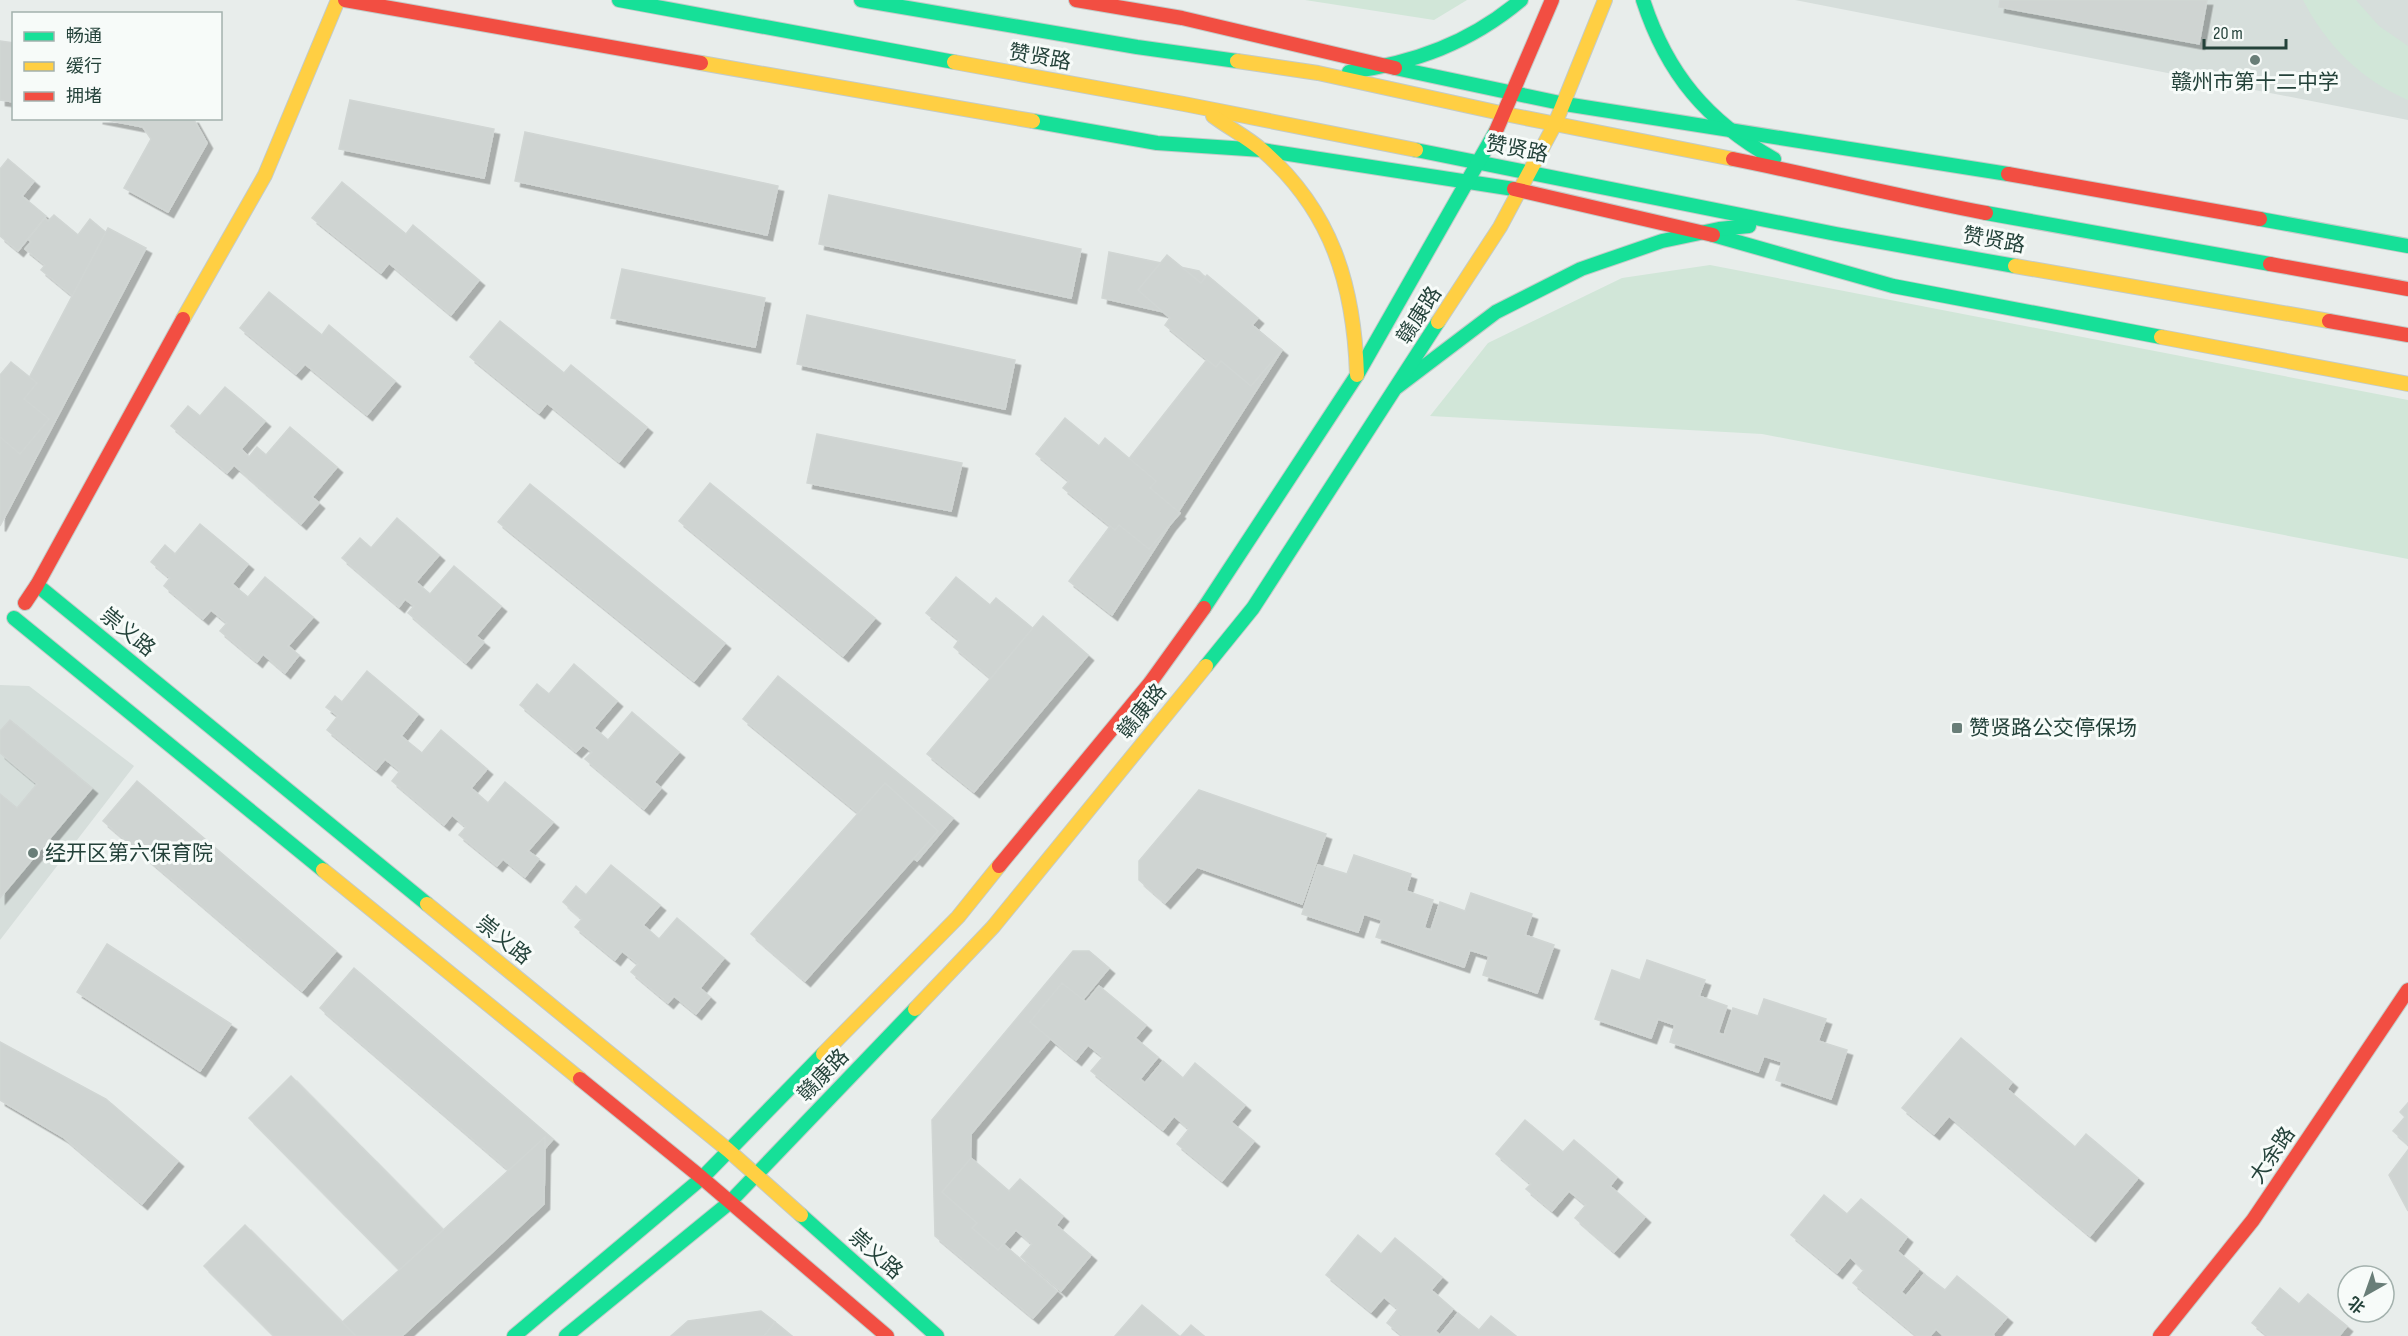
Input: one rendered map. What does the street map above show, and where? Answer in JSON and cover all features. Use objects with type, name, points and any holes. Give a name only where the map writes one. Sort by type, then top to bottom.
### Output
[{"type":"main road","points":[[338,0],[265,175],[37,585],[11,623],[702,1178],[887,1336]]},
{"type":"main road","points":[[345,0],[1157,143],[1262,150],[1469,180],[1701,232],[1893,286],[2408,384]]},
{"type":"main road","name":"赞贤路","points":[[619,0],[1184,104],[1836,234],[2408,335]]},
{"type":"main road","name":"赞贤路","points":[[861,0],[1137,47],[1318,73],[1505,114],[1815,175],[1926,201],[2408,289]]},
{"type":"main road","points":[[1076,0],[1182,18],[1388,67],[1564,104],[1937,161],[2408,246]]},
{"type":"main road","points":[[1318,73],[1388,67],[1440,51],[1494,21],[1521,0]]},
{"type":"main road","name":"赣康路","points":[[514,1336],[702,1178],[958,917],[1143,692],[1218,589],[1357,375],[1505,114],[1552,0]]},
{"type":"main road","name":"赣康路","points":[[566,1336],[729,1203],[993,927],[1253,608],[1500,227],[1555,124],[1605,0]]},
{"type":"main road","points":[[1643,0],[1659,42],[1673,69],[1691,93],[1727,129],[1760,152],[1815,175]]},
{"type":"main road","points":[[1184,104],[1212,114],[1262,150],[1284,170],[1321,220],[1347,279],[1358,343],[1357,375]]},
{"type":"main road","points":[[1397,387],[1494,314],[1561,278],[1600,260],[1640,246],[1701,232],[1768,225],[1836,234]]},
{"type":"main road","name":"崇义路","points":[[37,585],[728,1150],[937,1336]]},
{"type":"main road","name":"大余路","points":[[2160,1336],[2253,1221],[2408,990]]},
{"type":"shaded area","name":"赣州市第十二中学","points":[[1795,0],[2408,0],[2408,120]]},
{"type":"shaded area","name":"经开区第六保育院","points":[[0,685],[29,686],[134,766],[0,940]]},
{"type":"green space","points":[[1305,0],[1467,0],[1434,20]]},
{"type":"green space","points":[[2303,0],[2356,0],[2379,26],[2408,46],[2408,100],[2375,82],[2346,59],[2322,32]]},
{"type":"green space","points":[[1710,265],[2408,400],[2408,559],[1762,434],[1430,416],[1488,343],[1622,278]]},
{"type":"building","points":[[2000,0],[2207,0],[2199,44],[1999,7]]},
{"type":"building","points":[[0,41],[12,43],[12,102],[0,100]]},
{"type":"building","points":[[350,100],[494,129],[484,178],[339,149]]},
{"type":"building","points":[[107,120],[194,120],[207,143],[168,212],[124,188],[151,139],[143,127]]},
{"type":"building","points":[[525,132],[778,186],[767,235],[515,181]]},
{"type":"building","points":[[8,159],[34,181],[22,196],[46,216],[18,251],[0,236],[0,169]]},
{"type":"building","points":[[342,182],[406,234],[413,225],[479,280],[451,315],[389,263],[381,273],[312,218]]},
{"type":"building","points":[[829,195],[1081,249],[1071,298],[819,244]]},
{"type":"building","points":[[54,215],[78,235],[90,219],[116,241],[104,256],[129,276],[100,311],[78,294],[75,298],[41,270],[45,265],[25,249],[31,242],[28,239],[45,218],[48,221]]},
{"type":"building","points":[[108,228],[146,248],[0,526],[0,433]]},
{"type":"building","points":[[1109,252],[1199,271],[1252,325],[1282,350],[1112,615],[1069,581],[1126,505],[1106,488],[1213,352],[1186,317],[1102,298]]},
{"type":"building","points":[[1167,255],[1201,283],[1207,275],[1258,318],[1252,325],[1282,350],[1251,386],[1221,361],[1216,367],[1165,325],[1170,318],[1138,290]]},
{"type":"building","points":[[622,269],[765,298],[755,347],[611,318]]},
{"type":"building","points":[[269,292],[322,335],[329,325],[395,381],[367,415],[305,364],[296,374],[240,328]]},
{"type":"building","points":[[807,315],[1015,360],[1005,409],[797,364]]},
{"type":"building","points":[[500,321],[564,373],[571,365],[647,427],[619,462],[547,403],[539,413],[470,357]]},
{"type":"building","points":[[11,362],[37,383],[24,399],[49,419],[20,454],[0,437],[0,375]]},
{"type":"building","points":[[225,387],[265,421],[241,449],[249,457],[257,447],[266,455],[290,427],[337,467],[312,497],[319,503],[301,524],[234,465],[227,473],[171,426],[188,406],[200,416]]},
{"type":"building","points":[[1065,418],[1099,446],[1105,438],[1156,481],[1150,488],[1180,513],[1149,549],[1119,525],[1115,530],[1063,488],[1069,481],[1036,454]]},
{"type":"building","points":[[817,434],[962,463],[951,511],[807,483]]},
{"type":"building","points":[[710,483],[875,618],[843,656],[679,521]]},
{"type":"building","points":[[530,484],[725,643],[694,681],[498,522]]},
{"type":"building","points":[[397,518],[439,555],[416,582],[430,594],[454,566],[501,606],[476,636],[484,642],[466,663],[408,613],[414,606],[405,599],[399,607],[342,558],[360,538],[371,548]]},
{"type":"building","points":[[200,524],[248,564],[232,584],[248,597],[265,577],[313,617],[288,646],[299,655],[285,673],[263,654],[257,662],[220,631],[227,623],[211,610],[203,619],[164,586],[170,578],[151,562],[165,545],[175,554]]},
{"type":"building","points":[[956,577],[990,605],[996,598],[1047,640],[1041,647],[1071,672],[1040,709],[1010,684],[1005,690],[954,647],[959,640],[926,613]]},
{"type":"building","points":[[1043,616],[1088,655],[974,792],[927,754]]},
{"type":"building","points":[[574,664],[617,701],[594,728],[608,740],[632,712],[679,752],[654,782],[661,788],[644,809],[585,759],[592,752],[583,745],[576,752],[520,705],[537,684],[549,694]]},
{"type":"building","points":[[367,671],[418,714],[401,736],[422,753],[441,730],[487,769],[471,788],[488,803],[505,782],[553,822],[528,851],[539,859],[525,877],[503,859],[497,866],[459,835],[466,827],[452,815],[444,825],[392,781],[400,771],[385,759],[376,770],[327,730],[338,716],[326,707],[335,696],[342,702]]},
{"type":"building","points":[[778,676],[953,818],[917,861],[743,719]]},
{"type":"building","name":"经开区第六保育院","points":[[10,720],[92,788],[0,898],[0,794],[17,808],[37,784],[0,753],[0,731]]},
{"type":"building","points":[[137,781],[336,951],[302,991],[103,821]]},
{"type":"building","points":[[885,783],[938,831],[805,981],[751,934]]},
{"type":"building","points":[[1199,790],[1326,834],[1302,904],[1197,867],[1165,903],[1139,880],[1139,861]]},
{"type":"building","points":[[1354,855],[1411,874],[1406,891],[1433,900],[1424,928],[1431,930],[1440,902],[1465,911],[1471,893],[1532,914],[1525,935],[1554,945],[1537,993],[1483,975],[1489,956],[1470,950],[1464,967],[1376,937],[1382,920],[1364,914],[1358,932],[1302,914],[1318,865],[1347,874]]},
{"type":"building","points":[[611,865],[660,905],[643,925],[659,939],[677,918],[724,958],[700,988],[710,997],[696,1014],[674,996],[668,1003],[631,972],[638,964],[622,951],[615,960],[575,927],[582,919],[563,902],[576,886],[586,895]]},
{"type":"building","points":[[107,944],[231,1024],[200,1071],[77,992]]},
{"type":"building","points":[[1073,951],[1089,951],[1109,968],[971,1134],[969,1214],[1057,1291],[1033,1318],[935,1236],[932,1120]]},
{"type":"building","points":[[1647,960],[1705,980],[1699,996],[1727,1006],[1718,1033],[1724,1035],[1733,1008],[1758,1016],[1764,999],[1826,1019],[1818,1041],[1847,1050],[1831,1099],[1776,1080],[1782,1062],[1764,1056],[1758,1072],[1670,1042],[1675,1025],[1658,1019],[1651,1038],[1595,1019],[1612,970],[1640,980]]},
{"type":"building","points":[[354,968],[553,1139],[519,1179],[320,1008]]},
{"type":"building","points":[[1062,983],[1086,1002],[1099,986],[1146,1025],[1135,1038],[1158,1057],[1140,1079],[1145,1083],[1163,1061],[1183,1078],[1195,1063],[1245,1105],[1231,1122],[1254,1141],[1222,1181],[1177,1144],[1189,1129],[1174,1116],[1163,1130],[1091,1071],[1103,1057],[1088,1045],[1076,1060],[1030,1022]]},
{"type":"building","points":[[1961,1038],[2012,1082],[2007,1089],[2075,1147],[2086,1134],[2138,1178],[2090,1236],[1949,1116],[1934,1134],[1902,1108]]},
{"type":"building","points":[[0,1042],[106,1099],[178,1161],[142,1204],[63,1137],[0,1100]]},
{"type":"building","points":[[291,1076],[476,1263],[434,1305],[249,1118]]},
{"type":"building","points":[[2408,1103],[2408,1144],[2393,1131],[2405,1117],[2400,1112]]},
{"type":"building","points":[[1525,1120],[1563,1152],[1574,1140],[1617,1177],[1610,1186],[1645,1217],[1614,1252],[1575,1218],[1586,1205],[1569,1191],[1552,1211],[1526,1189],[1531,1184],[1496,1154]]},
{"type":"building","points":[[545,1137],[544,1204],[402,1336],[327,1336]]},
{"type":"building","points":[[2408,1150],[2408,1211],[2389,1175]]},
{"type":"building","points":[[971,1158],[1009,1191],[1020,1179],[1063,1216],[1056,1225],[1091,1255],[1061,1291],[1021,1257],[1032,1244],[1016,1230],[998,1250],[972,1228],[977,1223],[942,1192]]},
{"type":"building","points":[[1824,1195],[1847,1214],[1861,1199],[1907,1237],[1897,1251],[1919,1269],[1901,1292],[1906,1296],[1924,1274],[1945,1290],[1957,1276],[2007,1317],[1993,1334],[1994,1336],[1944,1336],[1936,1329],[1930,1336],[1917,1336],[1853,1283],[1864,1270],[1850,1257],[1837,1273],[1791,1235]]},
{"type":"building","points":[[245,1225],[356,1336],[274,1336],[204,1266]]},
{"type":"building","points":[[1358,1235],[1381,1254],[1395,1238],[1442,1277],[1431,1290],[1453,1309],[1435,1331],[1440,1335],[1458,1313],[1479,1330],[1491,1316],[1516,1336],[1403,1336],[1387,1323],[1398,1309],[1384,1297],[1371,1312],[1326,1275]]},
{"type":"building","points":[[2280,1288],[2299,1304],[2308,1294],[2336,1317],[2336,1324],[2347,1326],[2339,1336],[2268,1336],[2252,1323]]},
{"type":"building","points":[[1142,1305],[1179,1336],[1115,1336]]},
{"type":"building","points":[[761,1311],[775,1322],[764,1336],[671,1336],[688,1321]]},
{"type":"building","points":[[775,1322],[792,1336],[764,1336]]},
{"type":"building","points":[[1191,1325],[1204,1336],[1181,1336]]},
{"type":"traffic: fast","points":[[619,0],[954,62]]},
{"type":"traffic: fast","points":[[861,0],[1137,47],[1237,61]]},
{"type":"traffic: fast","points":[[1349,72],[1396,63],[1440,49],[1482,28],[1521,0]]},
{"type":"traffic: fast","points":[[1643,0],[1664,51],[1692,93],[1729,129],[1774,159]]},
{"type":"traffic: fast","points":[[1395,68],[1565,104],[2008,174]]},
{"type":"traffic: fast","points":[[1033,121],[1157,143],[1262,150],[1514,189]]},
{"type":"traffic: fast","points":[[1204,608],[1357,375],[1496,131]]},
{"type":"traffic: fast","points":[[1416,150],[1836,234],[2015,266]]},
{"type":"traffic: fast","points":[[1986,213],[2270,264]]},
{"type":"traffic: fast","points":[[2260,219],[2408,246]]},
{"type":"traffic: fast","points":[[1397,387],[1496,312],[1581,269],[1662,241],[1719,229],[1749,226]]},
{"type":"traffic: fast","points":[[1713,235],[1893,286],[2161,337]]},
{"type":"traffic: fast","points":[[1206,666],[1253,608],[1438,322]]},
{"type":"traffic: fast","points":[[37,585],[427,904]]},
{"type":"traffic: fast","points":[[14,618],[323,870]]},
{"type":"traffic: fast","points":[[566,1336],[729,1203],[915,1009]]},
{"type":"traffic: fast","points":[[514,1336],[702,1178],[823,1054]]},
{"type":"traffic: fast","points":[[801,1215],[937,1336]]},
{"type":"traffic: slow","points":[[183,319],[265,175],[338,0]]},
{"type":"traffic: slow","points":[[1438,322],[1500,227],[1555,124],[1605,0]]},
{"type":"traffic: slow","points":[[1237,61],[1318,73],[1505,114],[1733,159]]},
{"type":"traffic: slow","points":[[954,62],[1416,150]]},
{"type":"traffic: slow","points":[[701,63],[1033,121]]},
{"type":"traffic: slow","points":[[1213,116],[1256,145],[1286,173],[1306,198],[1322,224],[1335,252],[1351,310],[1357,375]]},
{"type":"traffic: slow","points":[[2015,266],[2329,321]]},
{"type":"traffic: slow","points":[[2161,337],[2408,384]]},
{"type":"traffic: slow","points":[[915,1009],[993,927],[1206,666]]},
{"type":"traffic: slow","points":[[823,1054],[958,917],[999,866]]},
{"type":"traffic: slow","points":[[323,870],[580,1079]]},
{"type":"traffic: slow","points":[[427,904],[728,1150],[801,1215]]},
{"type":"traffic: jam","points":[[345,0],[701,63]]},
{"type":"traffic: jam","points":[[1076,0],[1182,18],[1395,68]]},
{"type":"traffic: jam","points":[[1496,131],[1552,0]]},
{"type":"traffic: jam","points":[[1733,159],[1986,213]]},
{"type":"traffic: jam","points":[[2008,174],[2260,219]]},
{"type":"traffic: jam","points":[[1514,189],[1713,235]]},
{"type":"traffic: jam","points":[[2270,264],[2408,289]]},
{"type":"traffic: jam","points":[[25,603],[183,319]]},
{"type":"traffic: jam","points":[[2329,321],[2408,335]]},
{"type":"traffic: jam","points":[[999,866],[1150,683],[1204,608]]},
{"type":"traffic: jam","points":[[2160,1336],[2253,1220],[2408,990]]},
{"type":"traffic: jam","points":[[580,1079],[702,1178],[887,1336]]},
{"type":"place","name":"赣州市第十二中学","points":[[2255,60]]},
{"type":"place","name":"赞贤路公交停保场","points":[[1957,728]]},
{"type":"place","name":"经开区第六保育院","points":[[33,853]]}]
